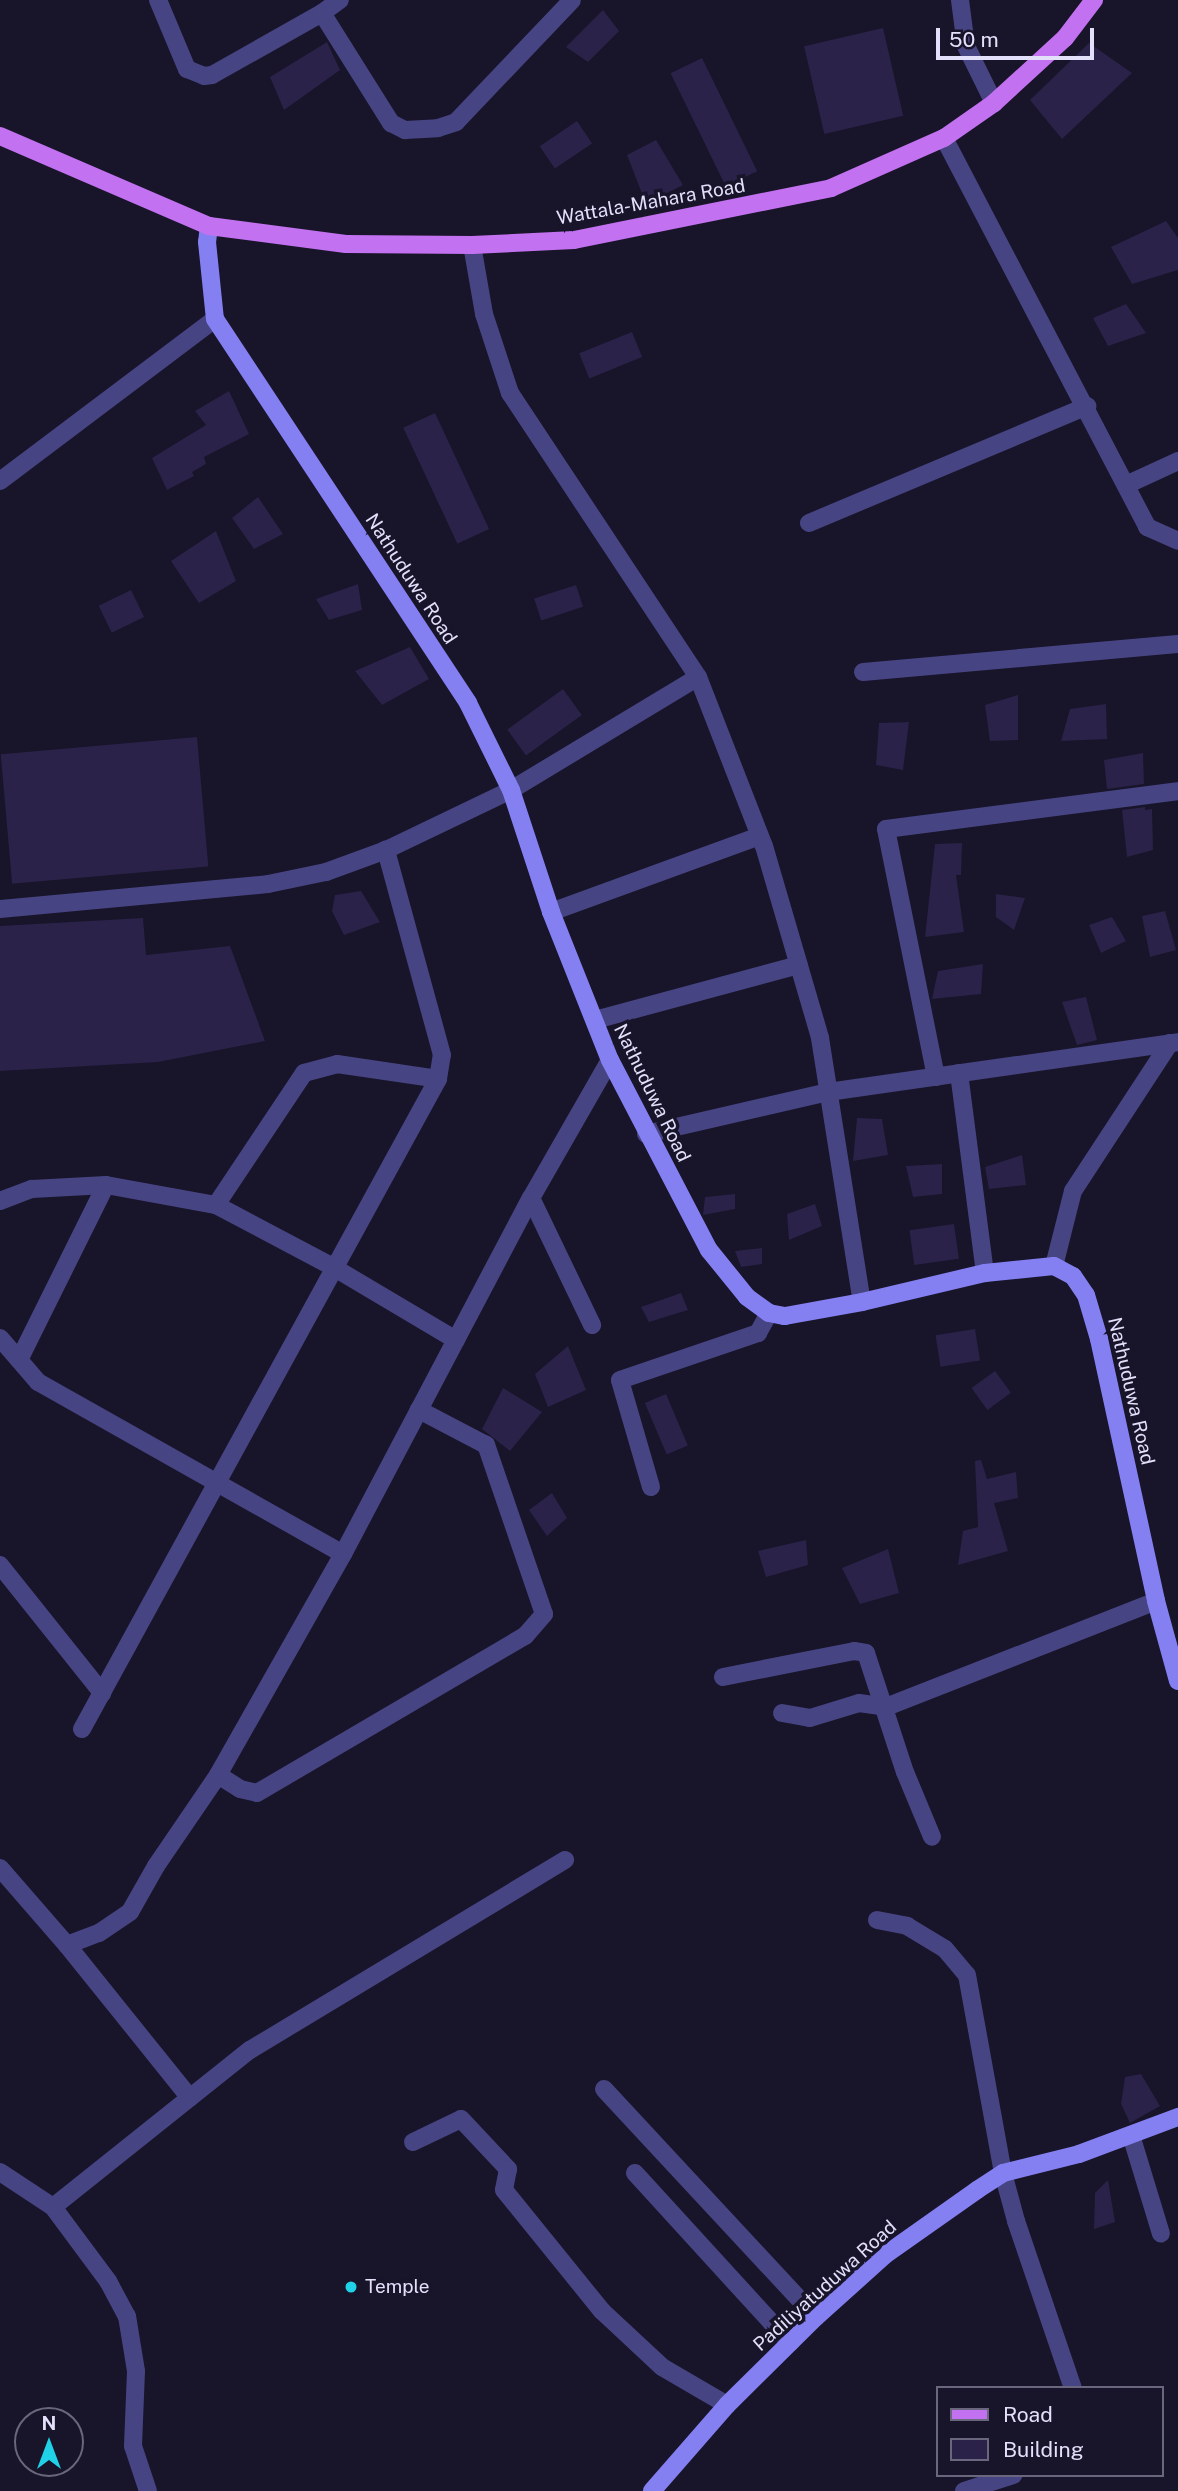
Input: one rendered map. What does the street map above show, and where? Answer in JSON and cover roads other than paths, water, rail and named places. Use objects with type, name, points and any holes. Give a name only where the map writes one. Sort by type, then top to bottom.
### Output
[{"type":"main road","name":"Wattala-Mahara Road","points":[[2,140],[209,226],[346,244],[472,245],[574,240],[831,188],[944,138],[994,103],[1065,38],[1094,0]]},
{"type":"street","points":[[158,0],[187,69],[204,76],[212,75],[322,13],[340,0]]},
{"type":"street","points":[[322,13],[391,122],[405,130],[438,128],[456,122],[572,0]]},
{"type":"street","points":[[960,0],[966,46],[994,103]]},
{"type":"street","points":[[944,138],[1087,407],[1147,527],[1178,541]]},
{"type":"street","name":"Nathuduwa Road","points":[[209,226],[207,242],[215,320],[468,703],[511,790],[551,912],[610,1060],[646,1134],[709,1250],[747,1297],[769,1313]]},
{"type":"street","points":[[472,245],[484,314],[510,393],[698,677],[760,836],[820,1038],[863,1302]]},
{"type":"street","points":[[0,481],[215,320]]},
{"type":"street","points":[[809,523],[1087,407]]},
{"type":"street","points":[[1126,485],[1178,461]]},
{"type":"street","points":[[863,672],[1178,644]]},
{"type":"street","points":[[0,909],[268,884],[326,872],[386,850],[511,790],[698,677]]},
{"type":"street","points":[[936,1077],[886,829],[1178,791]]},
{"type":"street","points":[[551,912],[760,836]]},
{"type":"street","points":[[82,1729],[438,1079],[442,1055],[386,850]]},
{"type":"street","points":[[595,1020],[799,965]]},
{"type":"street","points":[[646,1134],[828,1092],[1174,1043]]},
{"type":"street","points":[[651,1487],[620,1380],[758,1333],[769,1313],[785,1316],[863,1302],[985,1273],[1054,1266],[1073,1191],[1174,1043]]},
{"type":"street","points":[[67,1945],[99,1933],[130,1912],[156,1866],[218,1775],[343,1555],[531,1198],[610,1060]]},
{"type":"street","points":[[216,1205],[304,1073],[337,1063],[438,1079]]},
{"type":"street","points":[[960,1073],[985,1273]]},
{"type":"street","points":[[0,1201],[32,1189],[106,1185],[216,1205],[333,1267],[456,1339]]},
{"type":"street","points":[[19,1360],[106,1185]]},
{"type":"street","points":[[531,1198],[592,1325]]},
{"type":"street","name":"Nathuduwa Road","points":[[1054,1266],[1073,1276],[1086,1295],[1100,1339],[1156,1601],[1178,1681]]},
{"type":"street","points":[[0,1338],[38,1382],[215,1485],[343,1555]]},
{"type":"street","points":[[218,1775],[240,1789],[257,1793],[525,1636],[544,1614],[486,1445],[419,1410]]},
{"type":"street","points":[[0,1565],[102,1693]]},
{"type":"street","points":[[782,1713],[810,1718],[859,1703],[886,1707],[1156,1601]]},
{"type":"street","points":[[723,1677],[854,1651],[866,1653],[886,1707],[905,1772],[932,1837]]},
{"type":"street","points":[[52,2207],[250,2050],[565,1860]]},
{"type":"street","points":[[0,1868],[67,1945],[190,2098]]},
{"type":"street","points":[[877,1920],[907,1926],[945,1949],[967,1975],[1003,2173],[1016,2221],[1072,2386]]},
{"type":"street","points":[[604,2089],[816,2317]]},
{"type":"street","name":"Padiliyatuduwa Road","points":[[652,2491],[727,2405],[816,2317],[885,2255],[1003,2173],[1079,2154],[1178,2117]]},
{"type":"street","points":[[413,2142],[461,2119],[508,2169],[504,2190],[602,2311],[662,2367],[727,2405]]},
{"type":"street","points":[[1131,2134],[1161,2234]]},
{"type":"street","points":[[0,2172],[52,2207],[108,2281],[127,2316],[136,2371],[133,2446],[148,2491]]},
{"type":"street","points":[[635,2173],[790,2343]]},
{"type":"street","points":[[964,2491],[1007,2477]]},
{"type":"place","name":"Temple","points":[[351,2287]]}]
